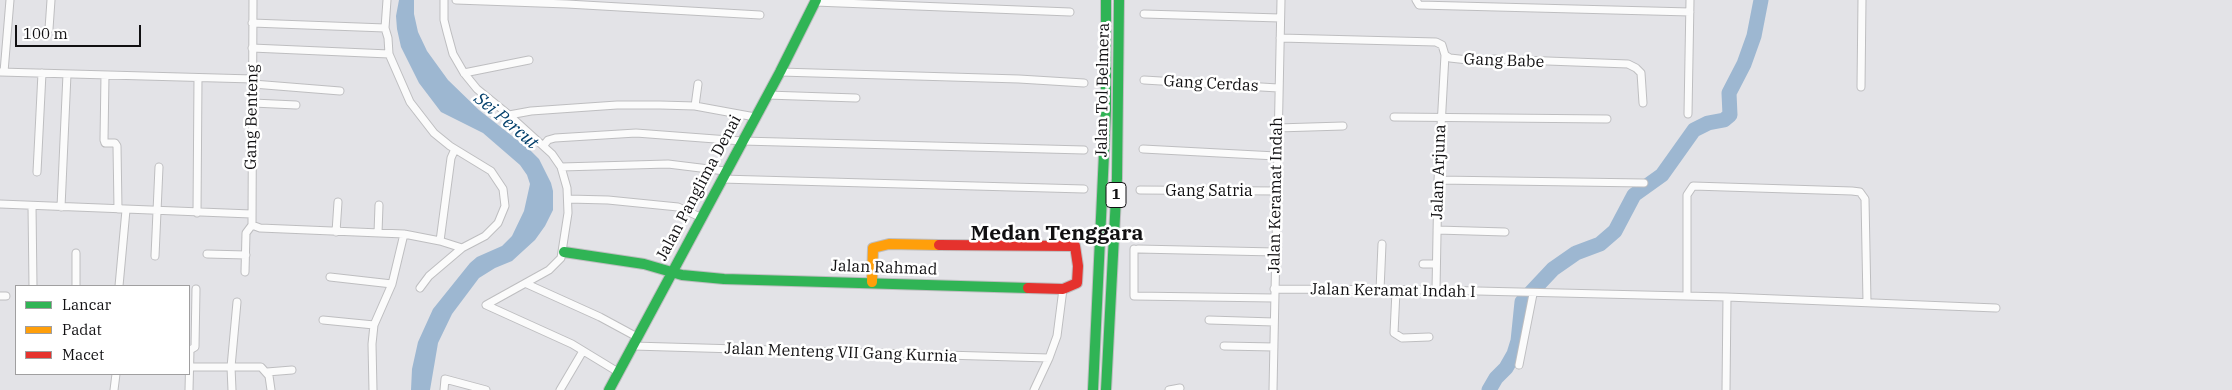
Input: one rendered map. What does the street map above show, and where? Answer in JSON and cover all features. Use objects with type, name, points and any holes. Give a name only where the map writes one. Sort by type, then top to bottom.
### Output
[{"type":"main road","name":"Jalan Tol Belmera","points":[[1093,390],[1105,129],[1106,0]]},
{"type":"main road","name":"Jalan Tol Belmera","points":[[1106,390],[1117,178],[1119,0]]},
{"type":"main road","name":"Jalan Panglima Denai","points":[[608,390],[780,72],[816,1]]},
{"type":"main road","points":[[872,282],[874,248],[884,244],[1075,246],[1078,266],[1077,283],[1063,289]]},
{"type":"main road","name":"Jalan Rahmad","points":[[564,252],[644,264],[671,272],[724,279],[1063,289]]},
{"type":"street","points":[[10,0],[2,72],[198,78],[340,91]]},
{"type":"street","points":[[49,29],[51,0]]},
{"type":"street","name":"Gang Benteng","points":[[245,272],[247,232],[252,225],[253,0]]},
{"type":"street","points":[[387,0],[385,28],[388,38],[388,54],[410,102],[434,133],[455,149],[491,171],[500,183],[505,198],[503,212],[494,227],[485,236],[462,248],[429,276],[420,288]]},
{"type":"street","points":[[444,0],[446,32],[453,54],[464,73],[477,89],[544,145],[561,167],[568,199],[564,252],[554,266],[527,284],[486,304],[583,351],[618,372]]},
{"type":"street","points":[[456,0],[760,15]]},
{"type":"street","name":"Jalan Keramat Indah","points":[[1273,390],[1276,156],[1281,0]]},
{"type":"street","points":[[1416,0],[1419,5],[1690,12]]},
{"type":"street","points":[[1688,114],[1690,0]]},
{"type":"street","points":[[1860,87],[1862,0]]},
{"type":"street","points":[[816,1],[1070,12]]},
{"type":"street","points":[[1144,14],[1280,18]]},
{"type":"street","points":[[252,23],[385,28]]},
{"type":"street","name":"Gang Babe","points":[[1280,38],[1436,42],[1442,45],[1445,55],[1450,58],[1632,66],[1641,73],[1643,103]]},
{"type":"street","points":[[252,48],[388,54]]},
{"type":"street","name":"Jalan Arjuna","points":[[1436,290],[1438,180],[1445,55]]},
{"type":"street","points":[[464,73],[529,60]]},
{"type":"street","points":[[780,72],[1019,79],[1084,83]]},
{"type":"street","points":[[37,172],[42,73]]},
{"type":"street","points":[[61,207],[67,74]]},
{"type":"street","points":[[104,75],[104,140],[106,143],[115,143],[117,146],[122,209],[119,285]]},
{"type":"street","points":[[197,213],[198,78]]},
{"type":"street","name":"Gang Cerdas","points":[[1144,80],[1278,88]]},
{"type":"street","points":[[695,106],[698,84]]},
{"type":"street","points":[[767,95],[856,98]]},
{"type":"street","points":[[253,103],[296,105]]},
{"type":"street","points":[[509,115],[531,111],[617,105],[695,106],[755,117]]},
{"type":"street","points":[[1394,118],[1442,116],[1607,119]]},
{"type":"street","points":[[1277,128],[1343,126]]},
{"type":"street","points":[[544,145],[548,140],[555,138],[611,133],[636,133],[742,141],[1084,150]]},
{"type":"street","points":[[440,241],[452,158],[455,149]]},
{"type":"street","points":[[1143,149],[1276,156]]},
{"type":"street","points":[[561,167],[668,164],[723,175],[1084,189]]},
{"type":"street","points":[[155,256],[159,167]]},
{"type":"street","points":[[1438,180],[1644,183]]},
{"type":"street","points":[[1686,296],[1687,195],[1693,186],[1852,191],[1860,192],[1866,200],[1867,302]]},
{"type":"street","name":"Gang Satria","points":[[1140,190],[1277,191]]},
{"type":"street","points":[[568,199],[608,200],[678,207],[700,217]]},
{"type":"street","points":[[336,232],[338,202]]},
{"type":"street","points":[[0,204],[251,214]]},
{"type":"street","points":[[378,233],[379,205]]},
{"type":"street","points":[[32,206],[33,285]]},
{"type":"street","points":[[252,225],[260,228],[404,234],[440,241],[462,248]]},
{"type":"street","points":[[1437,230],[1505,232]]},
{"type":"street","points":[[373,390],[372,344],[374,325],[392,284],[404,234]]},
{"type":"street","points":[[1380,290],[1382,244]]},
{"type":"street","points":[[1274,298],[1134,296],[1136,249],[1276,252]]},
{"type":"street","points":[[76,253],[76,285]]},
{"type":"street","points":[[207,254],[246,255]]},
{"type":"street","points":[[1423,264],[1436,264]]},
{"type":"street","points":[[330,277],[392,284]]},
{"type":"street","points":[[527,284],[600,317],[635,342]]},
{"type":"street","points":[[190,350],[195,347],[196,289]]},
{"type":"street","points":[[1034,390],[1050,358],[1059,328],[1063,289]]},
{"type":"street","name":"Jalan Keramat Indah I","points":[[1274,289],[1436,290],[1532,294],[1728,297],[1996,308]]},
{"type":"street","points":[[1396,290],[1394,333],[1402,338],[1429,337]]},
{"type":"street","points":[[1519,365],[1532,294]]},
{"type":"street","points":[[1726,390],[1728,297]]},
{"type":"street","points":[[232,390],[231,367],[237,302]]},
{"type":"street","points":[[323,320],[374,325]]},
{"type":"street","points":[[1209,320],[1274,322]]},
{"type":"street","name":"Jalan Menteng VII Gang Kurnia","points":[[635,342],[1050,358]]},
{"type":"street","points":[[1224,346],[1274,347]]},
{"type":"street","points":[[560,390],[583,351]]},
{"type":"street","points":[[190,367],[258,367],[267,372],[292,370]]},
{"type":"street","points":[[267,372],[272,390]]},
{"type":"street","points":[[114,390],[116,375]]},
{"type":"street","points":[[189,375],[189,390]]},
{"type":"street","points":[[444,390],[445,379],[486,390]]},
{"type":"street","points":[[1169,390],[1180,388]]},
{"type":"water","name":"Sei Percut","points":[[399,0],[414,0],[414,14],[418,32],[427,51],[448,80],[479,110],[539,159],[553,191],[553,210],[535,240],[512,261],[495,268],[479,278],[452,314],[438,343],[430,390],[411,390],[412,369],[418,342],[433,309],[470,263],[477,257],[502,246],[512,236],[524,211],[530,184],[527,175],[520,165],[483,133],[441,112],[419,83],[401,47],[396,16]]},
{"type":"waterway","points":[[1489,390],[1514,354],[1518,341],[1522,302],[1553,269],[1576,253],[1600,244],[1615,231],[1634,195],[1662,175],[1694,130],[1708,123],[1724,120],[1730,115],[1729,93],[1744,64],[1754,36],[1761,0]]},
{"type":"traffic: fast","points":[[609,390],[780,72],[816,0]]},
{"type":"traffic: fast","points":[[1093,390],[1106,110],[1106,0]]},
{"type":"traffic: fast","points":[[1106,390],[1117,178],[1119,0]]},
{"type":"traffic: fast","points":[[564,252],[644,264],[682,275],[724,279],[1028,288]]},
{"type":"traffic: slow","points":[[872,282],[873,248],[889,244],[939,245]]},
{"type":"traffic: jam","points":[[939,245],[1075,246],[1078,266],[1077,283],[1063,289],[1028,288]]},
{"type":"district","name":"Medan Tenggara","points":[[1057,234]]}]
